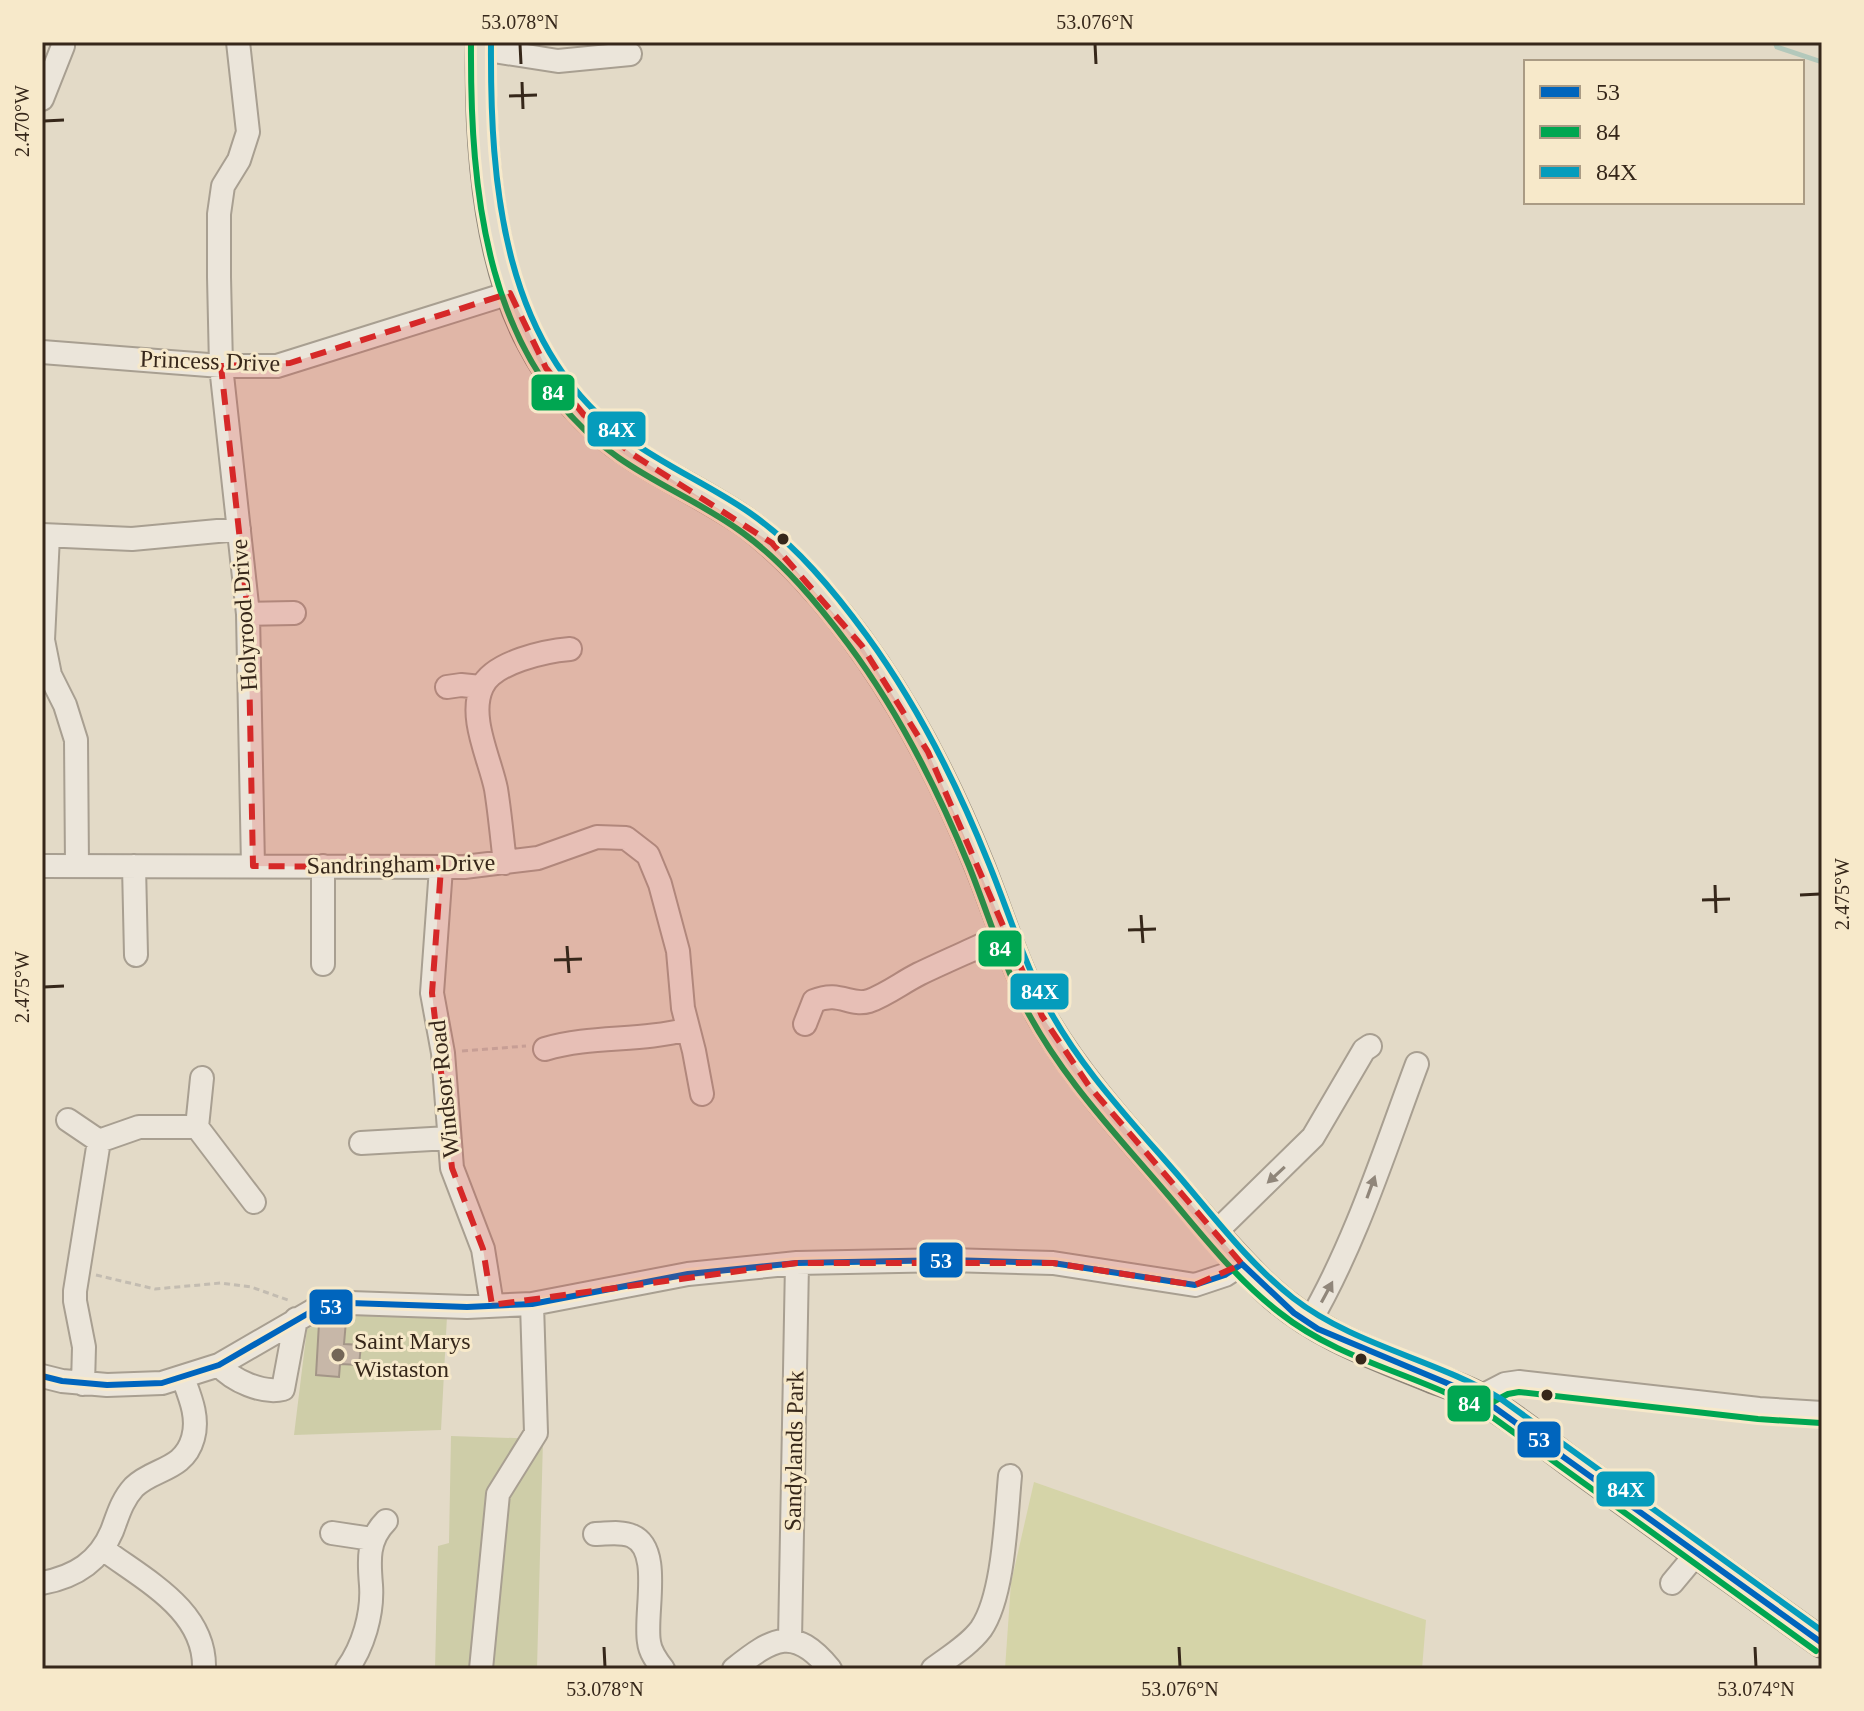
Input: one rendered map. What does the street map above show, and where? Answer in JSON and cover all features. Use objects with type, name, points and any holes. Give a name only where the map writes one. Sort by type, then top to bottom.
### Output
[{"type":"main road","points":[[481,45],[488,186],[501,263],[529,339],[546,368],[584,415],[607,436],[745,522],[772,543],[804,575],[862,646],[928,752],[1042,1016],[1062,1049],[1124,1128],[1242,1264],[1269,1291],[1309,1323],[1354,1346],[1480,1397],[1822,1643]]},
{"type":"street","name":"Holyrood Drive","points":[[238,42],[248,132],[239,160],[220,198],[221,366],[248,614],[253,866]]},
{"type":"street","points":[[481,45],[558,61],[630,54]]},
{"type":"street","points":[[42,99],[67,47]]},
{"type":"street","name":"Princess Drive","points":[[42,352],[262,367],[290,363],[510,293]]},
{"type":"street","points":[[77,866],[76,740],[65,705],[50,675],[43,640],[45,535],[132,539],[180,537],[239,529]]},
{"type":"street","points":[[248,614],[294,613]]},
{"type":"street","points":[[505,863],[495,786],[479,719],[481,687],[488,677],[502,668],[527,658],[570,649]]},
{"type":"street","points":[[447,687],[481,687]]},
{"type":"street","name":"Sandringham Drive","points":[[42,866],[441,868],[538,858],[597,837],[626,838],[648,855],[660,884],[678,951],[683,1008],[702,1094]]},
{"type":"street","points":[[134,866],[135,958]]},
{"type":"street","points":[[323,866],[323,966]]},
{"type":"street","name":"Windsor Road","points":[[441,868],[432,993],[443,1053],[449,1138],[457,1185],[483,1249],[492,1305]]},
{"type":"street","points":[[805,1024],[814,1001],[838,996],[856,1002],[868,1001],[1006,934]]},
{"type":"street","points":[[545,1049],[587,1039],[634,1039],[688,1029]]},
{"type":"street","points":[[1215,1233],[1313,1137],[1364,1050],[1370,1046]]},
{"type":"street","points":[[1309,1323],[1330,1288],[1357,1227],[1417,1064]]},
{"type":"street","points":[[202,1078],[197,1127],[254,1202]]},
{"type":"street","points":[[68,1120],[99,1141]]},
{"type":"street","points":[[99,1141],[139,1127],[197,1127]]},
{"type":"street","points":[[361,1143],[449,1138]]},
{"type":"street","points":[[83,1384],[84,1347],[75,1301],[99,1141]]},
{"type":"street","points":[[42,1376],[83,1384],[138,1386],[183,1378],[219,1365],[305,1314],[350,1303],[532,1304],[688,1274],[797,1263],[934,1260],[1053,1263],[1195,1285],[1217,1278],[1242,1264]]},
{"type":"street","name":"Sandylands Park","points":[[790,1640],[797,1263]]},
{"type":"street","points":[[481,1669],[498,1494],[536,1433],[532,1304]]},
{"type":"street","points":[[219,1365],[228,1376],[238,1381],[275,1391],[283,1389],[305,1314]]},
{"type":"street","points":[[42,1583],[80,1571],[103,1549],[126,1497],[137,1484],[173,1465],[188,1449],[193,1438],[195,1416],[183,1378]]},
{"type":"street","points":[[1480,1397],[1505,1384],[1519,1382],[1759,1409],[1822,1413]]},
{"type":"street","points":[[933,1669],[974,1636],[987,1618],[999,1573],[1010,1476]]},
{"type":"street","points":[[332,1533],[379,1530],[368,1572],[370,1600],[363,1640],[347,1669]]},
{"type":"street","points":[[595,1534],[628,1535],[645,1547],[649,1564],[649,1643],[653,1656],[663,1669]]},
{"type":"street","points":[[103,1549],[186,1614],[201,1646],[204,1669]]},
{"type":"street","points":[[1672,1583],[1697,1553]]},
{"type":"street","points":[[734,1669],[769,1643],[790,1640],[812,1649],[830,1669]]},
{"type":"path","points":[[443,1053],[536,1045],[545,1049]]},
{"type":"path","points":[[79,1271],[155,1289],[221,1283],[251,1287],[305,1314]]},
{"type":"highlighted area","points":[[510,293],[546,368],[584,415],[632,454],[772,543],[862,646],[928,752],[1042,1016],[1089,1086],[1242,1264],[1195,1285],[1053,1263],[797,1263],[492,1305],[483,1249],[452,1168],[432,993],[441,868],[253,866],[248,614],[221,366],[290,363]]},
{"type":"green space","points":[[352,1309],[447,1316],[441,1430],[294,1435],[307,1329]]},
{"type":"green space","points":[[451,1436],[543,1439],[537,1669],[435,1669],[438,1546],[449,1543]]},
{"type":"green space","points":[[1034,1482],[1426,1620],[1422,1669],[1005,1669],[1011,1583]]},
{"type":"building","name":"Saint Marys Wistaston","points":[[346,1321],[344,1344],[361,1345],[359,1365],[340,1364],[339,1377],[316,1375],[319,1323]]},
{"type":"waterway","points":[[1775,42],[1777,47],[1822,62]]},
{"type":"transit line","name":"84","points":[[471,42],[475,157],[482,215],[494,271],[513,325],[539,374],[574,419],[619,458],[713,513],[772,557],[800,585],[848,644],[884,696],[930,779],[1036,1028],[1108,1126],[1221,1257],[1280,1313],[1330,1344],[1439,1390],[1491,1416],[1816,1651]]},
{"type":"transit line","name":"84X","points":[[491,42],[494,151],[501,206],[512,260],[529,311],[553,359],[586,402],[628,439],[735,503],[783,539],[828,586],[854,619],[903,690],[950,775],[977,834],[1027,964],[1056,1022],[1089,1070],[1126,1115],[1235,1242],[1293,1298],[1342,1328],[1476,1385],[1501,1399],[1822,1631]]},
{"type":"transit line","name":"53","points":[[42,1376],[107,1385],[162,1383],[219,1365],[314,1310],[350,1303],[467,1307],[532,1304],[688,1274],[797,1263],[949,1260],[1053,1263],[1195,1285],[1225,1275],[1242,1264]]},
{"type":"transit line","name":"53","points":[[1242,1264],[1294,1313],[1318,1329],[1480,1397],[1822,1643]]},
{"type":"transit line","name":"84","points":[[1485,1406],[1519,1392],[1758,1419],[1821,1423]]},
{"type":"place","name":"Saint Marys Wistaston","points":[[338,1355]]}]
